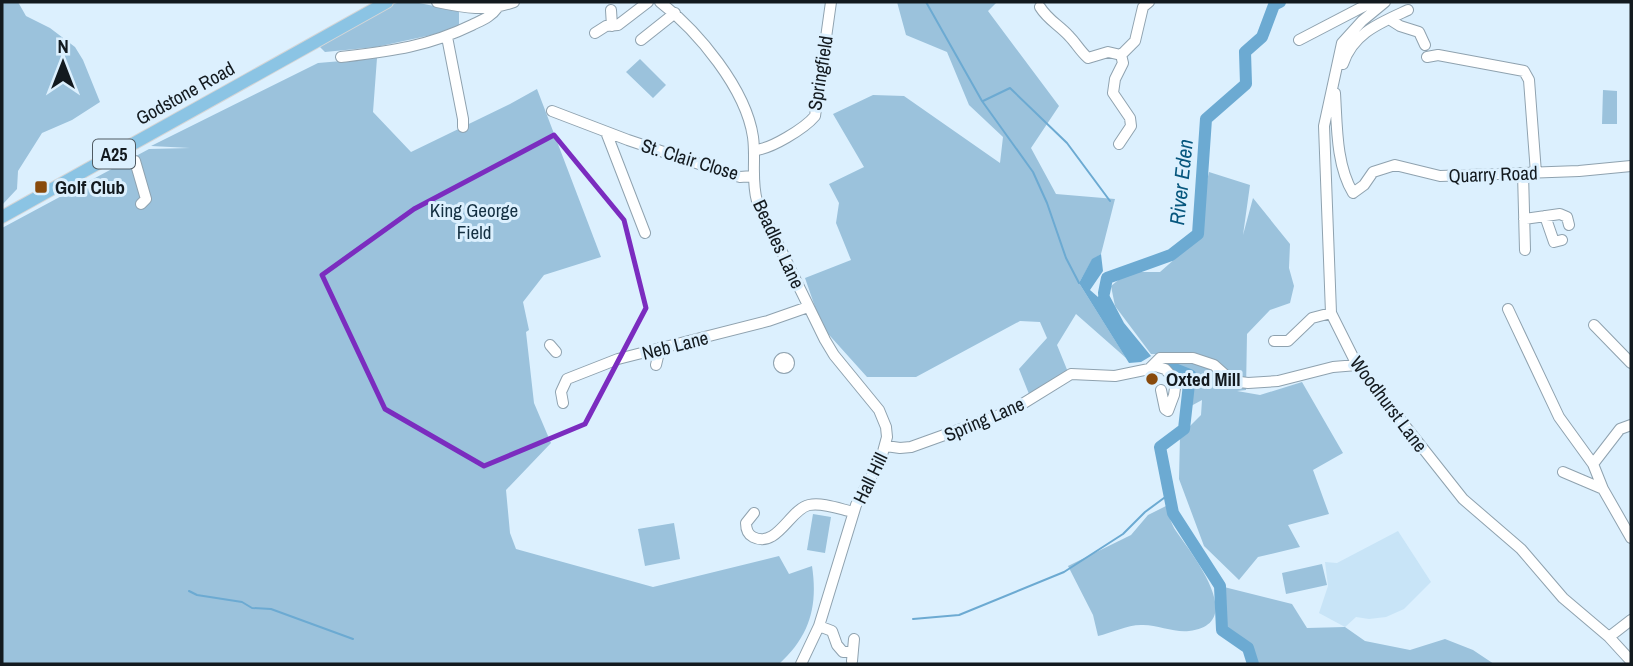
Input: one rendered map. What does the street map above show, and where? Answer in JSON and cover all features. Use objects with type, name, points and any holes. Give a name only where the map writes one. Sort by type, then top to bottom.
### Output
[{"type":"main road","name":"Godstone Road","points":[[2,217],[387,2]]},
{"type":"street","points":[[437,2],[469,9],[498,7],[514,2]]},
{"type":"street","points":[[595,33],[606,26],[618,25],[648,2]]},
{"type":"street","name":"Beadles Lane","points":[[660,2],[676,13],[698,37],[742,100],[749,118],[754,150],[753,176],[757,201],[808,307]]},
{"type":"street","name":"Springfield","points":[[754,150],[770,147],[815,116],[831,2]]},
{"type":"street","points":[[1121,55],[1135,41],[1143,7],[1149,2]]},
{"type":"street","points":[[1299,40],[1372,2]]},
{"type":"street","name":"Woodhurst Lane","points":[[1385,2],[1362,21],[1342,43],[1324,127],[1331,313],[1357,365],[1463,499],[1521,550],[1563,598],[1609,637],[1631,661]]},
{"type":"street","points":[[341,57],[398,51],[447,37],[492,15],[498,7]]},
{"type":"street","points":[[1040,7],[1046,18],[1071,37],[1078,49],[1088,58],[1108,52],[1121,55]]},
{"type":"street","points":[[466,28],[469,9]]},
{"type":"street","points":[[611,10],[612,26]]},
{"type":"street","points":[[1334,86],[1347,52],[1364,32],[1408,10]]},
{"type":"street","points":[[641,40],[676,13]]},
{"type":"street","points":[[1389,19],[1419,32],[1426,51],[1438,55],[1485,57],[1528,75],[1536,173]]},
{"type":"street","points":[[447,37],[463,127]]},
{"type":"street","points":[[1119,144],[1131,126],[1130,118],[1113,93],[1115,79],[1123,63],[1121,55]]},
{"type":"street","name":"Quarry Road","points":[[1334,86],[1339,146],[1348,185],[1353,193],[1364,185],[1373,172],[1395,165],[1440,176],[1631,166]]},
{"type":"street","name":"St. Clair Close","points":[[552,111],[729,174],[753,176]]},
{"type":"street","name":"St. Clair Close","points":[[606,132],[645,233]]},
{"type":"street","name":"St. Clair Close","points":[[615,154],[628,140]]},
{"type":"street","points":[[135,161],[145,191],[146,199],[141,204]]},
{"type":"street","points":[[1523,173],[1525,250]]},
{"type":"street","points":[[1524,219],[1560,214],[1567,217],[1569,225]]},
{"type":"street","points":[[1545,216],[1554,242],[1562,240]]},
{"type":"street","name":"Neb Lane","points":[[563,403],[561,393],[567,379],[618,359],[768,321],[808,307]]},
{"type":"street","name":"Hall Hill","points":[[801,664],[819,626],[853,512],[886,446],[887,437],[883,417],[834,355],[808,307]]},
{"type":"street","points":[[1508,309],[1559,417],[1593,464],[1603,489],[1631,538]]},
{"type":"street","points":[[1274,341],[1289,341],[1312,318],[1331,313]]},
{"type":"street","points":[[1594,325],[1616,350],[1628,351],[1631,363]]},
{"type":"street","points":[[656,365],[660,348]]},
{"type":"street","name":"Spring Lane","points":[[886,446],[911,447],[1012,411],[1071,374],[1115,376],[1154,366],[1160,358],[1193,358],[1214,365],[1232,381],[1248,383],[1357,365]]},
{"type":"street","points":[[1154,366],[1165,369],[1176,381],[1168,411],[1165,410],[1161,390]]},
{"type":"street","points":[[1593,464],[1620,429],[1631,425]]},
{"type":"street","points":[[1563,472],[1603,489]]},
{"type":"street","points":[[754,513],[746,523],[746,530],[751,536],[758,538],[776,533],[802,508],[810,505],[853,512]]},
{"type":"street","points":[[1609,637],[1631,620]]},
{"type":"street","points":[[819,626],[832,631],[837,645],[852,657],[855,639]]},
{"type":"highlighted area","points":[[554,135],[624,220],[646,308],[585,424],[484,466],[385,409],[322,275],[414,209]]},
{"type":"shaded area","points":[[1101,254],[1103,271],[1090,290],[1098,297],[1101,283],[1107,278],[1106,289],[1124,323],[1151,356],[1141,362],[1129,363],[1079,283],[1092,259]]},
{"type":"shaded area","points":[[1398,531],[1431,582],[1404,609],[1386,617],[1356,617],[1345,627],[1319,613],[1328,586],[1325,562],[1337,563]]},
{"type":"green space","points":[[2,2],[18,2],[26,16],[50,28],[75,47],[100,102],[72,120],[42,133],[18,171],[17,189],[2,205]]},
{"type":"green space","points":[[401,2],[459,11],[459,29],[376,47],[325,52],[320,47],[393,4]]},
{"type":"green space","points":[[897,2],[997,2],[988,11],[1059,106],[1031,148],[1056,194],[1115,199],[1101,254],[1092,260],[1079,283],[1126,358],[1076,314],[1057,345],[1068,372],[1029,394],[1019,369],[1047,338],[1040,322],[1020,321],[916,377],[867,377],[822,327],[805,278],[851,260],[836,223],[839,203],[829,184],[864,167],[833,114],[873,95],[904,96],[1000,163],[1003,137],[969,105],[947,52],[906,35]]},
{"type":"green space","name":"King George Field","points":[[377,58],[373,112],[411,152],[537,89],[601,257],[544,275],[523,302],[529,330],[526,332],[534,403],[551,443],[506,490],[510,533],[516,549],[653,587],[779,556],[789,574],[812,566],[814,594],[809,620],[798,642],[779,664],[2,664],[2,228],[149,149],[190,148],[151,146],[318,63]]},
{"type":"green space","points":[[640,59],[666,85],[653,98],[626,72]]},
{"type":"green space","points":[[1603,90],[1617,91],[1617,124],[1602,124]]},
{"type":"green space","points":[[1209,172],[1250,185],[1243,235],[1253,198],[1290,244],[1289,268],[1294,286],[1290,303],[1270,310],[1247,334],[1246,390],[1237,391],[1260,395],[1302,382],[1343,453],[1313,470],[1329,514],[1288,525],[1300,547],[1258,557],[1239,580],[1204,546],[1179,479],[1180,436],[1201,415],[1202,400],[1191,406],[1193,380],[1165,365],[1168,354],[1151,354],[1115,306],[1111,286],[1128,272],[1160,272],[1193,243]]},
{"type":"green space","points":[[1166,506],[1174,528],[1203,570],[1211,587],[1215,602],[1214,616],[1206,626],[1189,631],[1141,625],[1098,636],[1093,615],[1068,566],[1131,535],[1148,515]]},
{"type":"green space","points":[[813,514],[831,517],[825,553],[807,550]]},
{"type":"green space","points":[[674,523],[680,559],[645,566],[638,529]]},
{"type":"green space","points":[[1322,564],[1327,585],[1286,594],[1282,573]]},
{"type":"green space","points":[[1220,586],[1292,604],[1307,628],[1345,627],[1365,641],[1410,650],[1445,639],[1473,650],[1494,664],[1253,664],[1248,648],[1222,630]]},
{"type":"waterway","points":[[926,2],[982,101],[1033,172],[1066,258],[1079,283]]},
{"type":"waterway","name":"River Eden","points":[[1104,293],[1107,278],[1171,255],[1198,234],[1206,119],[1246,84],[1245,52],[1262,37],[1274,5],[1280,2]]},
{"type":"waterway","points":[[983,101],[1010,88],[1067,143],[1110,201]]},
{"type":"waterway","name":"River Eden","points":[[1162,364],[1190,375],[1184,429],[1160,447],[1173,513],[1220,586],[1222,630],[1248,648],[1253,664]]},
{"type":"waterway","points":[[913,619],[959,615],[1064,572],[1123,534],[1145,512],[1168,495]]},
{"type":"waterway","points":[[189,591],[197,595],[242,602],[252,608],[271,609],[353,639]]},
{"type":"place","name":"Golf Club","points":[[41,187]]},
{"type":"place","name":"Oxted Mill","points":[[1152,379]]}]
